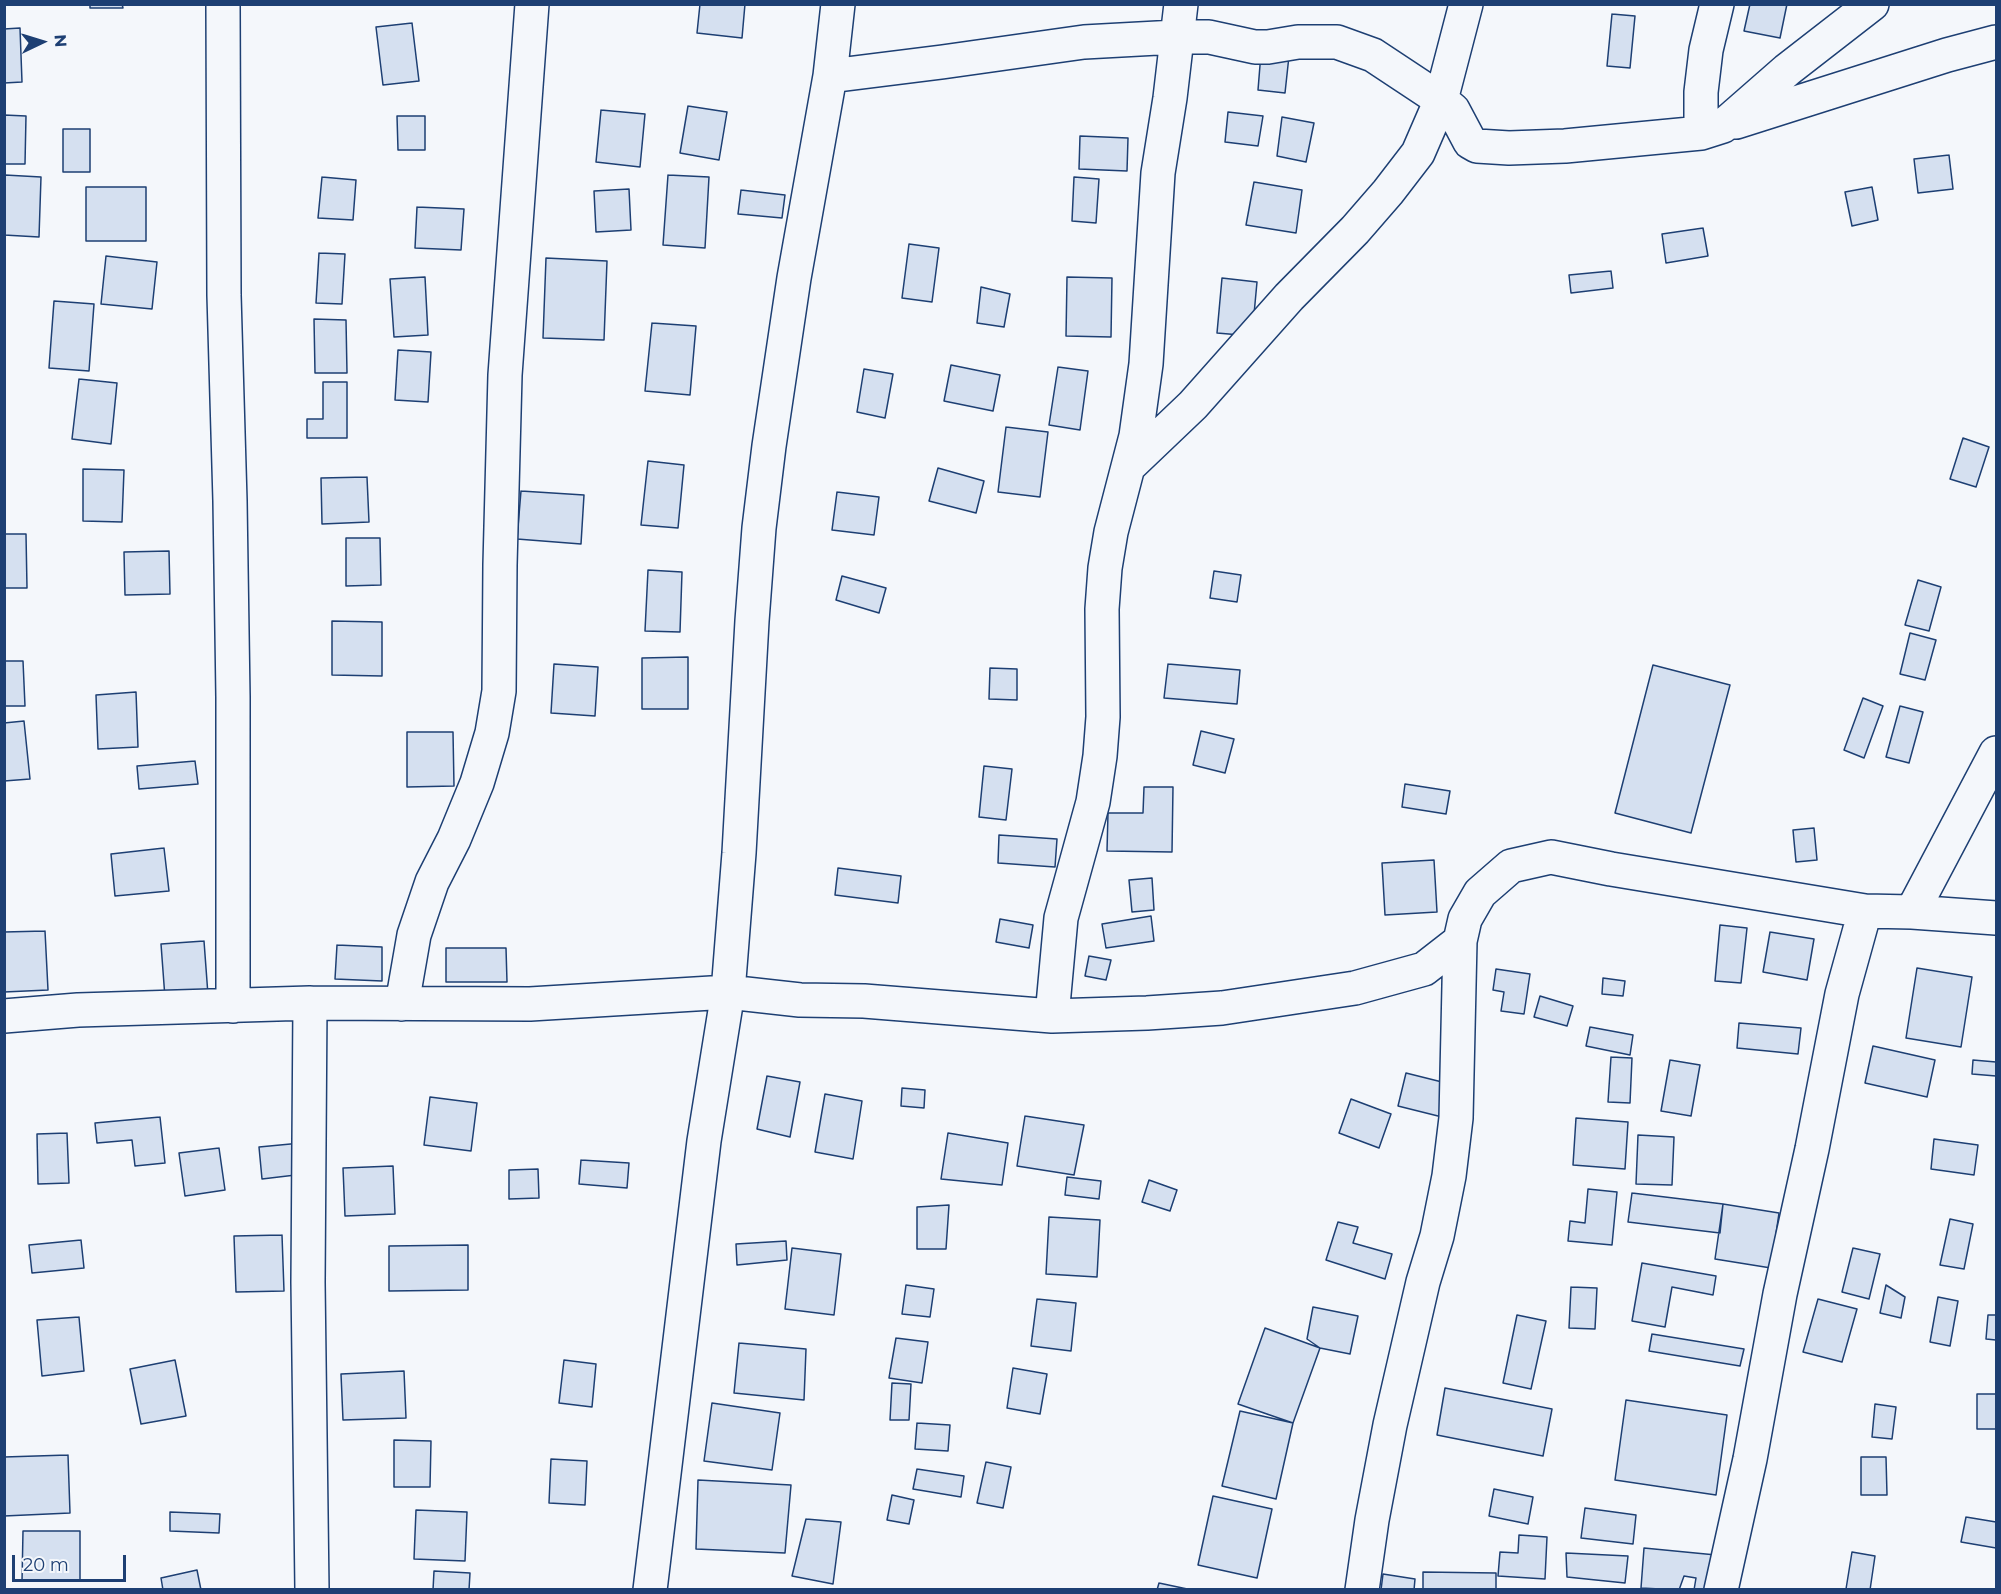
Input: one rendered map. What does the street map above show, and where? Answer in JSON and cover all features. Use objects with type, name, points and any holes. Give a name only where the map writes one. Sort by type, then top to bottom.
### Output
[{"type":"street","points":[[223,4],[224,295],[233,698],[233,1006]]},
{"type":"street","points":[[402,1004],[414,935],[432,882],[454,839],[477,783],[492,733],[499,691],[505,375],[532,4]]},
{"type":"street","points":[[650,1590],[704,1141],[728,992],[759,528],[792,289],[830,76],[838,4]]},
{"type":"street","points":[[1053,1016],[1061,918],[1093,802],[1100,756],[1103,717],[1102,609],[1105,568],[1111,532],[1137,436],[1146,364],[1158,174],[1181,4]]},
{"type":"street","points":[[1129,466],[1192,405],[1289,297],[1355,230],[1418,153],[1441,100],[1466,4]]},
{"type":"street","points":[[1712,129],[1701,92],[1706,50],[1717,4]]},
{"type":"street","points":[[1712,129],[1872,4]]},
{"type":"street","points":[[830,76],[1074,43],[1176,37],[1209,37],[1255,47],[1298,42],[1337,42],[1373,55],[1441,100],[1453,110],[1470,142],[1484,148],[1565,146],[1712,129],[1947,55],[1996,42]]},
{"type":"street","points":[[1912,912],[1996,753]]},
{"type":"street","points":[[1362,1590],[1372,1520],[1393,1414],[1423,1282],[1437,1236],[1449,1176],[1456,1118],[1460,941],[1465,919],[1480,893],[1511,866],[1551,857],[1865,911],[1996,918]]},
{"type":"street","points":[[1721,1590],[1750,1459],[1780,1294],[1812,1149],[1842,994],[1865,911]]},
{"type":"street","points":[[4,1016],[78,1010],[310,1003],[530,1004],[728,992],[800,1000],[864,1001],[1053,1016],[1147,1013],[1222,1008],[1355,988],[1424,969],[1460,941]]},
{"type":"street","points":[[310,1003],[308,1293],[312,1590]]},
{"type":"building","points":[[90,4],[122,4],[123,8],[90,8]]},
{"type":"building","points":[[700,4],[745,4],[742,38],[697,33]]},
{"type":"building","points":[[1750,4],[1787,4],[1780,38],[1744,31]]},
{"type":"building","points":[[1612,14],[1635,16],[1630,68],[1607,66]]},
{"type":"building","points":[[412,23],[419,81],[383,85],[376,27]]},
{"type":"building","points":[[20,28],[22,82],[4,83],[4,29]]},
{"type":"building","points":[[1261,53],[1289,56],[1285,93],[1258,90]]},
{"type":"building","points":[[688,106],[727,112],[719,160],[680,153]]},
{"type":"building","points":[[601,110],[645,114],[640,167],[596,162]]},
{"type":"building","points":[[1228,112],[1263,116],[1258,146],[1225,142]]},
{"type":"building","points":[[4,115],[26,116],[25,164],[4,164]]},
{"type":"building","points":[[397,116],[425,116],[425,150],[398,150]]},
{"type":"building","points":[[1282,117],[1314,123],[1306,162],[1277,156]]},
{"type":"building","points":[[63,129],[90,129],[90,172],[63,172]]},
{"type":"building","points":[[1080,136],[1128,138],[1127,171],[1079,169]]},
{"type":"building","points":[[1949,155],[1953,189],[1918,193],[1914,159]]},
{"type":"building","points":[[5,175],[41,177],[39,237],[4,235]]},
{"type":"building","points":[[668,175],[709,177],[705,248],[663,245]]},
{"type":"building","points":[[322,177],[356,180],[353,220],[318,218]]},
{"type":"building","points":[[1074,177],[1099,179],[1096,223],[1072,221]]},
{"type":"building","points":[[1254,182],[1302,190],[1296,233],[1246,225]]},
{"type":"building","points":[[86,187],[146,187],[146,241],[86,241]]},
{"type":"building","points":[[1872,187],[1878,220],[1852,226],[1845,192]]},
{"type":"building","points":[[629,189],[631,230],[596,232],[594,191]]},
{"type":"building","points":[[741,190],[785,195],[782,218],[738,214]]},
{"type":"building","points":[[417,207],[464,209],[461,250],[415,248]]},
{"type":"building","points":[[1703,228],[1708,256],[1666,263],[1662,234]]},
{"type":"building","points":[[909,244],[939,248],[932,302],[902,298]]},
{"type":"building","points":[[319,253],[345,254],[342,304],[316,303]]},
{"type":"building","points":[[106,256],[157,262],[152,309],[101,304]]},
{"type":"building","points":[[546,258],[607,261],[604,340],[543,338]]},
{"type":"building","points":[[1611,271],[1613,288],[1571,293],[1569,275]]},
{"type":"building","points":[[425,277],[428,335],[394,337],[390,279]]},
{"type":"building","points":[[1067,277],[1112,278],[1111,337],[1066,336]]},
{"type":"building","points":[[1222,278],[1257,282],[1252,336],[1217,333]]},
{"type":"building","points":[[981,287],[1010,294],[1004,327],[977,323]]},
{"type":"building","points":[[54,301],[94,304],[89,371],[49,368]]},
{"type":"building","points":[[314,319],[346,320],[347,373],[315,373]]},
{"type":"building","points":[[652,323],[696,326],[690,395],[645,391]]},
{"type":"building","points":[[398,350],[431,352],[428,402],[395,400]]},
{"type":"building","points":[[951,365],[1000,375],[993,411],[944,401]]},
{"type":"building","points":[[1058,367],[1088,371],[1080,430],[1049,425]]},
{"type":"building","points":[[864,369],[893,374],[885,418],[857,412]]},
{"type":"building","points":[[79,379],[117,383],[111,444],[72,439]]},
{"type":"building","points":[[323,382],[347,382],[347,438],[307,438],[307,419],[323,419]]},
{"type":"building","points":[[1006,427],[1048,432],[1040,497],[998,492]]},
{"type":"building","points":[[1963,438],[1989,447],[1976,487],[1950,479]]},
{"type":"building","points":[[648,461],[684,465],[678,528],[641,525]]},
{"type":"building","points":[[938,468],[984,481],[976,513],[929,501]]},
{"type":"building","points":[[83,469],[124,470],[122,522],[83,521]]},
{"type":"building","points":[[367,477],[369,522],[322,524],[321,478]]},
{"type":"building","points":[[521,491],[584,495],[581,544],[517,539]]},
{"type":"building","points":[[837,492],[879,497],[874,535],[832,530]]},
{"type":"building","points":[[4,534],[26,534],[27,588],[4,588]]},
{"type":"building","points":[[346,538],[380,538],[381,585],[346,586]]},
{"type":"building","points":[[169,551],[170,594],[125,595],[124,552]]},
{"type":"building","points":[[648,570],[682,572],[680,632],[645,631]]},
{"type":"building","points":[[1214,571],[1241,575],[1237,602],[1210,598]]},
{"type":"building","points":[[842,576],[886,588],[879,613],[836,600]]},
{"type":"building","points":[[1918,580],[1941,587],[1929,631],[1905,625]]},
{"type":"building","points":[[332,621],[382,622],[382,676],[332,675]]},
{"type":"building","points":[[1910,633],[1936,640],[1925,680],[1900,674]]},
{"type":"building","points":[[688,657],[688,709],[642,709],[642,658]]},
{"type":"building","points":[[4,661],[23,661],[25,706],[4,706]]},
{"type":"building","points":[[554,664],[598,667],[595,716],[551,713]]},
{"type":"building","points":[[1168,664],[1240,670],[1237,704],[1164,698]]},
{"type":"building","points":[[1653,665],[1730,685],[1691,833],[1615,813]]},
{"type":"building","points":[[990,668],[1017,669],[1017,700],[989,699]]},
{"type":"building","points":[[136,692],[138,747],[98,749],[96,695]]},
{"type":"building","points":[[1863,698],[1883,706],[1864,758],[1844,750]]},
{"type":"building","points":[[1900,706],[1923,712],[1909,763],[1886,757]]},
{"type":"building","points":[[24,721],[30,779],[4,781],[4,723]]},
{"type":"building","points":[[1201,731],[1234,739],[1225,773],[1193,765]]},
{"type":"building","points":[[407,732],[453,732],[454,786],[407,787]]},
{"type":"building","points":[[195,761],[198,784],[139,789],[137,766]]},
{"type":"building","points":[[984,766],[1012,769],[1006,820],[979,817]]},
{"type":"building","points":[[1405,784],[1450,791],[1446,814],[1402,807]]},
{"type":"building","points":[[1144,787],[1173,787],[1172,852],[1107,851],[1108,813],[1143,813]]},
{"type":"building","points":[[1814,828],[1817,860],[1796,862],[1793,830]]},
{"type":"building","points":[[999,835],[1057,839],[1055,867],[998,863]]},
{"type":"building","points":[[164,848],[169,891],[115,896],[111,854]]},
{"type":"building","points":[[1434,860],[1437,912],[1385,915],[1382,863]]},
{"type":"building","points":[[838,868],[901,876],[898,903],[835,895]]},
{"type":"building","points":[[1152,878],[1154,910],[1132,912],[1129,880]]},
{"type":"building","points":[[1151,916],[1154,941],[1106,948],[1102,924]]},
{"type":"building","points":[[1000,919],[1033,925],[1029,948],[996,942]]},
{"type":"building","points":[[1720,925],[1747,928],[1741,983],[1715,981]]},
{"type":"building","points":[[45,931],[48,990],[4,992],[4,932]]},
{"type":"building","points":[[1770,932],[1814,939],[1807,980],[1763,972]]},
{"type":"building","points":[[204,941],[208,995],[165,998],[161,944]]},
{"type":"building","points":[[337,945],[382,947],[382,981],[335,979]]},
{"type":"building","points":[[446,948],[506,948],[507,982],[446,982]]},
{"type":"building","points":[[1089,956],[1111,960],[1106,980],[1085,976]]},
{"type":"building","points":[[1917,968],[1972,977],[1961,1047],[1906,1038]]},
{"type":"building","points":[[1496,969],[1530,974],[1524,1014],[1501,1011],[1504,992],[1493,990]]},
{"type":"building","points":[[1603,978],[1625,981],[1623,996],[1602,994]]},
{"type":"building","points":[[1540,996],[1573,1006],[1567,1026],[1534,1017]]},
{"type":"building","points":[[1739,1023],[1801,1028],[1798,1054],[1737,1048]]},
{"type":"building","points":[[1590,1027],[1633,1035],[1630,1055],[1586,1046]]},
{"type":"building","points":[[1873,1046],[1935,1060],[1927,1097],[1865,1083]]},
{"type":"building","points":[[1611,1057],[1632,1058],[1630,1103],[1608,1102]]},
{"type":"building","points":[[1670,1060],[1700,1065],[1691,1116],[1661,1111]]},
{"type":"building","points":[[1973,1060],[1996,1062],[1996,1076],[1972,1074]]},
{"type":"building","points":[[1406,1073],[1454,1085],[1446,1118],[1398,1106]]},
{"type":"building","points":[[767,1076],[800,1082],[790,1137],[757,1129]]},
{"type":"building","points":[[902,1088],[925,1090],[924,1108],[901,1106]]},
{"type":"building","points":[[825,1094],[862,1101],[853,1159],[815,1152]]},
{"type":"building","points":[[430,1097],[477,1103],[471,1151],[424,1145]]},
{"type":"building","points":[[1351,1099],[1391,1114],[1379,1148],[1339,1133]]},
{"type":"building","points":[[1025,1116],[1084,1125],[1074,1175],[1017,1166]]},
{"type":"building","points":[[160,1117],[165,1163],[135,1166],[132,1140],[97,1143],[95,1123]]},
{"type":"building","points":[[1576,1118],[1628,1122],[1625,1169],[1573,1165]]},
{"type":"building","points":[[67,1133],[69,1183],[38,1184],[37,1134]]},
{"type":"building","points":[[948,1133],[1008,1143],[1002,1185],[941,1179]]},
{"type":"building","points":[[1638,1135],[1674,1137],[1672,1185],[1636,1184]]},
{"type":"building","points":[[1934,1139],[1978,1145],[1974,1175],[1931,1169]]},
{"type":"building","points":[[301,1143],[304,1174],[262,1179],[259,1147]]},
{"type":"building","points":[[219,1148],[225,1190],[185,1196],[179,1153]]},
{"type":"building","points":[[581,1160],[629,1163],[627,1188],[579,1184]]},
{"type":"building","points":[[393,1166],[395,1214],[345,1216],[343,1168]]},
{"type":"building","points":[[538,1169],[539,1198],[509,1199],[509,1170]]},
{"type":"building","points":[[1067,1177],[1101,1181],[1099,1199],[1065,1195]]},
{"type":"building","points":[[1149,1180],[1177,1190],[1170,1211],[1142,1202]]},
{"type":"building","points":[[1588,1189],[1617,1192],[1612,1245],[1568,1241],[1570,1221],[1585,1223]]},
{"type":"building","points":[[1632,1193],[1723,1204],[1720,1233],[1628,1222]]},
{"type":"building","points":[[1723,1204],[1779,1213],[1771,1268],[1715,1259]]},
{"type":"building","points":[[949,1205],[946,1249],[917,1249],[917,1207]]},
{"type":"building","points":[[1049,1217],[1100,1220],[1097,1277],[1046,1274]]},
{"type":"building","points":[[1950,1219],[1973,1224],[1964,1269],[1940,1265]]},
{"type":"building","points":[[1338,1222],[1358,1227],[1353,1243],[1392,1254],[1385,1279],[1326,1260]]},
{"type":"building","points":[[282,1235],[284,1291],[236,1292],[234,1236]]},
{"type":"building","points":[[81,1240],[84,1268],[32,1273],[29,1245]]},
{"type":"building","points":[[786,1241],[787,1260],[737,1265],[736,1244]]},
{"type":"building","points":[[468,1245],[468,1290],[389,1291],[389,1246]]},
{"type":"building","points":[[792,1248],[841,1254],[834,1315],[785,1309]]},
{"type":"building","points":[[1853,1248],[1880,1254],[1869,1299],[1842,1292]]},
{"type":"building","points":[[1642,1263],[1716,1276],[1713,1295],[1672,1287],[1665,1327],[1632,1321]]},
{"type":"building","points":[[906,1285],[934,1289],[930,1317],[902,1314]]},
{"type":"building","points":[[1886,1285],[1905,1297],[1901,1318],[1880,1313]]},
{"type":"building","points":[[1571,1287],[1597,1288],[1595,1329],[1569,1328]]},
{"type":"building","points":[[1938,1297],[1958,1301],[1950,1346],[1930,1342]]},
{"type":"building","points":[[1037,1299],[1076,1303],[1071,1351],[1031,1346]]},
{"type":"building","points":[[1818,1299],[1857,1309],[1842,1362],[1803,1352]]},
{"type":"building","points":[[1313,1307],[1358,1316],[1350,1354],[1320,1348],[1307,1339]]},
{"type":"building","points":[[1517,1315],[1546,1321],[1531,1389],[1503,1383]]},
{"type":"building","points":[[1988,1315],[1996,1315],[1996,1340],[1986,1339]]},
{"type":"building","points":[[79,1317],[84,1371],[42,1376],[37,1320]]},
{"type":"building","points":[[1265,1328],[1320,1348],[1293,1423],[1238,1404]]},
{"type":"building","points":[[1652,1334],[1744,1349],[1740,1366],[1649,1351]]},
{"type":"building","points":[[896,1338],[928,1342],[922,1383],[889,1378]]},
{"type":"building","points":[[739,1343],[806,1349],[804,1400],[734,1393]]},
{"type":"building","points":[[175,1360],[186,1416],[141,1424],[130,1369]]},
{"type":"building","points":[[564,1360],[596,1364],[592,1407],[559,1403]]},
{"type":"building","points":[[1013,1368],[1047,1374],[1040,1414],[1007,1408]]},
{"type":"building","points":[[404,1371],[406,1418],[343,1420],[341,1374]]},
{"type":"building","points":[[892,1383],[911,1384],[909,1420],[890,1420]]},
{"type":"building","points":[[1445,1388],[1552,1409],[1543,1456],[1437,1435]]},
{"type":"building","points":[[1977,1394],[1996,1394],[1996,1429],[1977,1429]]},
{"type":"building","points":[[1626,1400],[1727,1415],[1716,1495],[1615,1480]]},
{"type":"building","points":[[712,1403],[780,1413],[772,1470],[704,1461]]},
{"type":"building","points":[[1875,1404],[1896,1407],[1892,1439],[1872,1437]]},
{"type":"building","points":[[1240,1411],[1293,1423],[1276,1499],[1222,1486]]},
{"type":"building","points":[[917,1423],[950,1425],[948,1451],[915,1449]]},
{"type":"building","points":[[394,1440],[431,1441],[430,1487],[394,1487]]},
{"type":"building","points":[[68,1455],[70,1513],[4,1516],[4,1457]]},
{"type":"building","points":[[1861,1457],[1886,1457],[1887,1495],[1861,1495]]},
{"type":"building","points":[[551,1459],[587,1461],[585,1505],[549,1503]]},
{"type":"building","points":[[986,1462],[1011,1467],[1003,1508],[977,1503]]},
{"type":"building","points":[[917,1469],[964,1476],[961,1497],[913,1489]]},
{"type":"building","points":[[698,1480],[791,1485],[785,1553],[696,1549]]},
{"type":"building","points":[[1494,1489],[1533,1497],[1528,1524],[1489,1516]]},
{"type":"building","points":[[892,1495],[914,1500],[909,1524],[887,1520]]},
{"type":"building","points":[[1213,1496],[1272,1509],[1257,1578],[1198,1565]]},
{"type":"building","points":[[1585,1508],[1636,1515],[1633,1544],[1581,1538]]},
{"type":"building","points":[[416,1510],[467,1512],[465,1561],[414,1559]]},
{"type":"building","points":[[170,1512],[220,1514],[219,1533],[170,1531]]},
{"type":"building","points":[[1966,1517],[1996,1522],[1996,1548],[1961,1542]]},
{"type":"building","points":[[806,1519],[841,1522],[833,1584],[792,1576]]},
{"type":"building","points":[[23,1531],[80,1531],[80,1581],[22,1581]]},
{"type":"building","points":[[1519,1535],[1547,1537],[1545,1579],[1498,1576],[1500,1552],[1518,1553]]},
{"type":"building","points":[[1644,1548],[1716,1555],[1712,1590],[1694,1590],[1696,1578],[1684,1576],[1679,1590],[1641,1588]]},
{"type":"building","points":[[1852,1552],[1875,1556],[1870,1590],[1846,1589]]},
{"type":"building","points":[[1566,1553],[1628,1556],[1625,1583],[1567,1577]]},
{"type":"building","points":[[197,1570],[201,1590],[163,1590],[161,1578]]},
{"type":"building","points":[[434,1571],[470,1573],[469,1590],[433,1590]]},
{"type":"building","points":[[1423,1572],[1496,1573],[1496,1590],[1423,1590]]},
{"type":"building","points":[[1383,1574],[1415,1579],[1414,1590],[1381,1590]]},
{"type":"building","points":[[1159,1583],[1192,1590],[1157,1590]]}]
